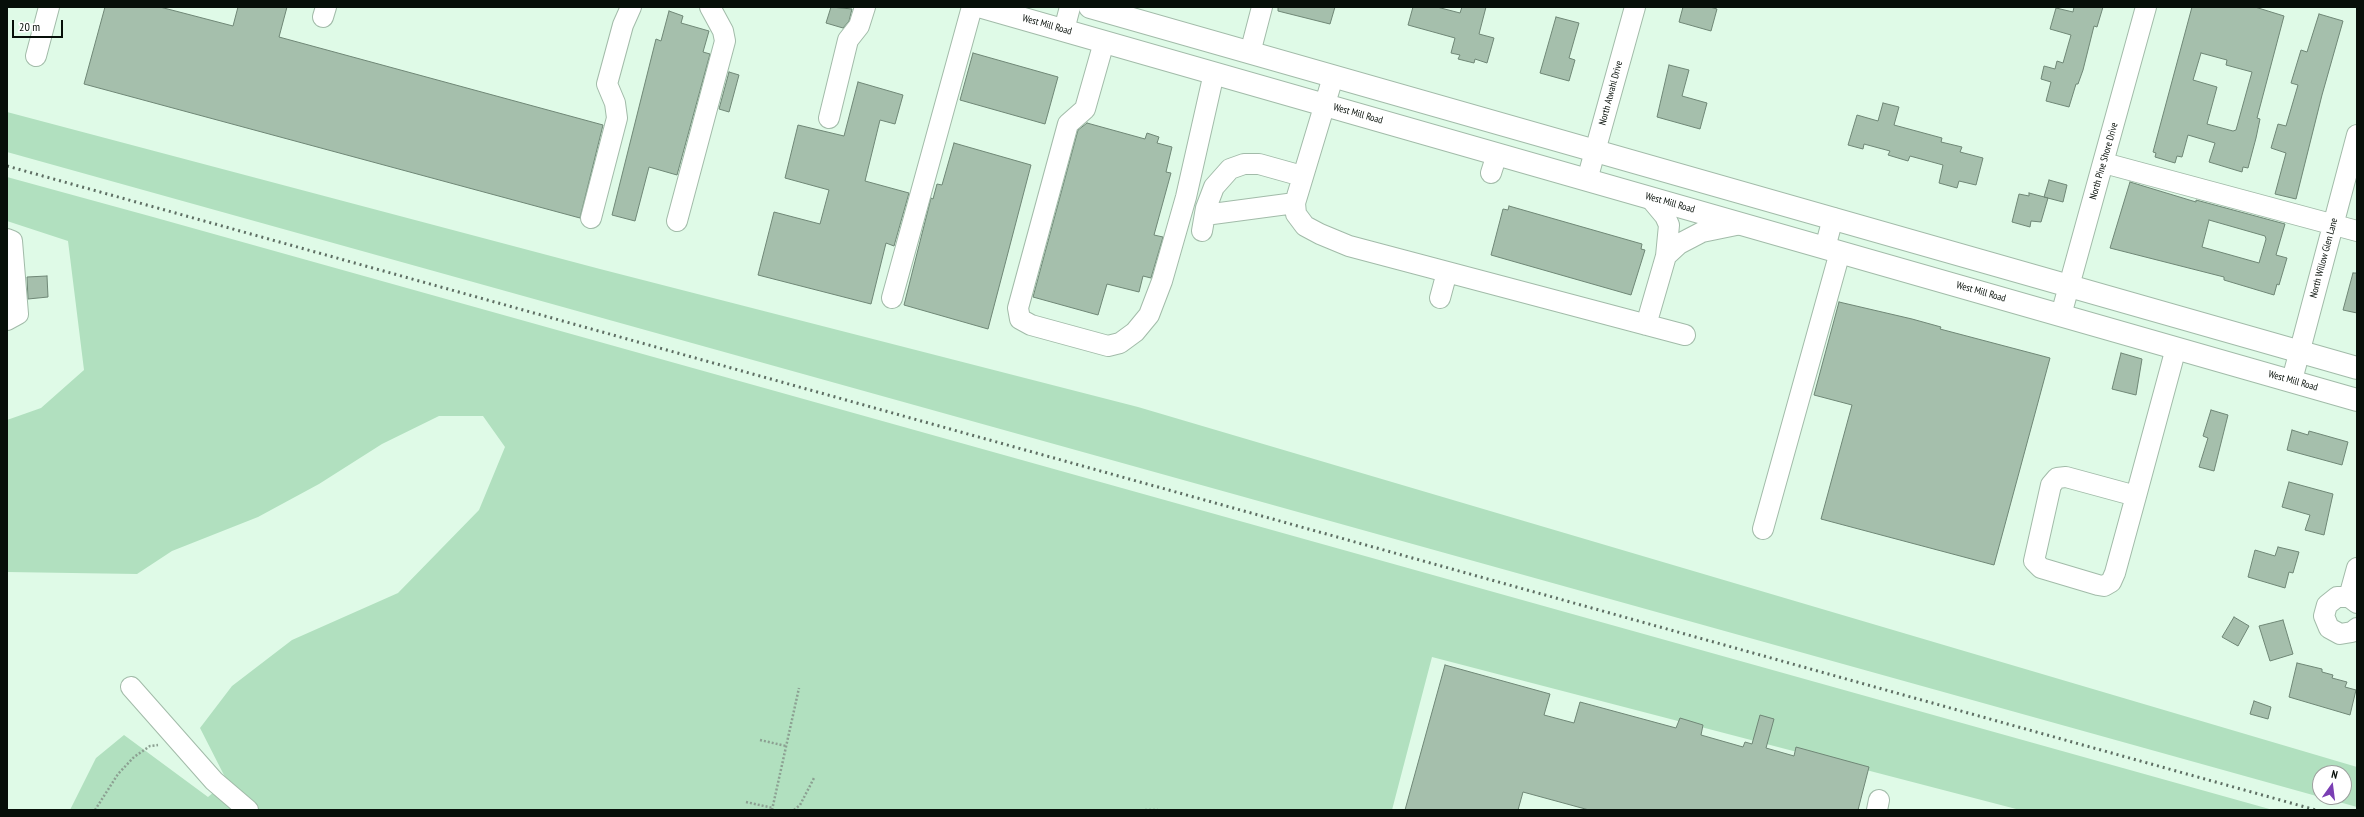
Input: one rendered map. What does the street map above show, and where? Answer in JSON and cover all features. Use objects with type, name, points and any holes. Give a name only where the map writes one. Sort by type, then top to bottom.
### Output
[{"type":"main road","name":"West Mill Road","points":[[982,7],[1325,105],[1494,163],[1587,180],[2292,380],[2357,400]]},
{"type":"main road","points":[[1090,7],[2357,368]]},
{"type":"street","points":[[36,56],[49,7]]},
{"type":"street","points":[[591,218],[617,118],[615,103],[607,84],[623,25],[632,7]]},
{"type":"street","points":[[677,221],[725,41],[723,31],[710,7]]},
{"type":"street","points":[[830,118],[848,40],[859,26],[865,7]]},
{"type":"street","points":[[892,298],[972,7]]},
{"type":"street","points":[[1064,30],[1070,7]]},
{"type":"street","points":[[1250,53],[1262,7]]},
{"type":"street","name":"North Atwahl Drive","points":[[1587,180],[1635,7]]},
{"type":"street","name":"North Pine Shore Drive","points":[[2061,315],[2146,7]]},
{"type":"street","points":[[1104,42],[1085,109],[1068,124],[1018,308],[1020,319],[1031,325],[1108,346],[1120,343],[1135,332],[1149,315],[1162,281],[1186,197],[1214,73]]},
{"type":"street","points":[[1333,77],[1294,203],[1296,214],[1305,226],[1349,246],[1685,336]]},
{"type":"street","name":"North Willow Glen Lane","points":[[2292,380],[2357,135]]},
{"type":"street","points":[[2104,163],[2357,231]]},
{"type":"street","points":[[1294,203],[1204,223],[1214,187],[1230,169],[1244,164],[1259,164],[1302,176]]},
{"type":"street","points":[[1646,325],[1666,256],[1669,225],[1665,216],[1650,198]]},
{"type":"street","points":[[1763,529],[1833,250],[1833,218]]},
{"type":"street","points":[[1666,256],[1679,244],[1702,232],[1741,224]]},
{"type":"street","points":[[7,239],[12,241],[18,314],[7,320]]},
{"type":"street","points":[[1440,298],[1447,272]]},
{"type":"street","points":[[2136,496],[2066,477],[2057,478],[2051,485],[2034,561],[2041,568],[2104,586],[2108,584],[2115,573],[2136,496],[2176,348]]},
{"type":"street","points":[[2357,568],[2353,600],[2337,597],[2327,605],[2324,616],[2326,622],[2334,631],[2340,634],[2352,632],[2357,628]]},
{"type":"street","points":[[131,687],[214,781],[248,810]]},
{"type":"path","points":[[746,802],[773,809],[799,688]]},
{"type":"path","points":[[760,740],[786,746]]},
{"type":"path","points":[[95,810],[118,774],[134,757],[150,746],[165,746]]},
{"type":"path","points":[[794,810],[800,805],[814,778]]},
{"type":"path","points":[[1145,810],[1158,810]]},
{"type":"green space","points":[[7,112],[600,269],[1138,407],[2350,765],[2312,765],[2312,795],[7,152]]},
{"type":"green space","points":[[7,177],[2273,810],[2020,810],[1432,657],[1392,810],[70,810],[96,758],[124,735],[208,797],[227,781],[200,728],[232,686],[292,640],[398,593],[479,510],[505,447],[483,416],[439,416],[382,444],[319,484],[258,517],[172,551],[137,574],[7,572],[7,420],[41,408],[84,370],[68,241],[7,221]]},
{"type":"green space","points":[[2352,766],[2357,767],[2357,807],[2350,805],[2352,805]]},
{"type":"building","points":[[105,7],[160,7],[233,26],[238,7],[287,7],[279,37],[603,125],[580,218],[84,84]]},
{"type":"building","points":[[831,7],[852,9],[849,21],[843,28],[826,23]]},
{"type":"building","points":[[1278,7],[1335,7],[1330,24],[1278,11]]},
{"type":"building","points":[[1413,7],[1437,7],[1460,13],[1462,7],[1486,7],[1479,34],[1494,38],[1487,63],[1475,59],[1474,63],[1458,59],[1460,55],[1451,53],[1455,38],[1408,25]]},
{"type":"building","points":[[1683,7],[1710,7],[1717,9],[1711,31],[1679,22]]},
{"type":"building","points":[[2074,7],[2103,7],[2097,27],[2094,26],[2083,70],[2078,84],[2076,84],[2069,107],[2046,101],[2051,82],[2041,79],[2044,66],[2055,69],[2057,61],[2063,63],[2071,35],[2050,29],[2056,8],[2073,12]]},
{"type":"building","points":[[2192,7],[2255,7],[2284,16],[2257,118],[2260,119],[2248,168],[2243,167],[2242,172],[2209,162],[2215,143],[2188,135],[2182,157],[2177,156],[2175,163],[2155,157],[2156,153],[2153,152]],"holes":[[[2201,53],[2227,60],[2226,65],[2252,72],[2236,130],[2233,131],[2207,124],[2217,87],[2193,80]]]},
{"type":"building","points":[[669,11],[683,16],[681,23],[709,31],[703,52],[710,54],[677,175],[649,167],[635,221],[612,215],[656,39],[661,41]]},
{"type":"building","points":[[2319,14],[2343,21],[2322,95],[2296,199],[2275,194],[2286,153],[2271,148],[2278,124],[2286,126],[2298,85],[2291,83],[2301,50],[2307,52]]},
{"type":"building","points":[[1556,17],[1579,23],[1569,58],[1575,60],[1569,81],[1540,73]]},
{"type":"building","points":[[973,53],[1058,77],[1045,124],[960,100]]},
{"type":"building","points":[[1669,65],[1689,70],[1682,96],[1707,103],[1700,129],[1657,117]]},
{"type":"building","points":[[729,72],[739,75],[729,112],[719,109]]},
{"type":"building","points":[[858,82],[903,95],[895,124],[880,120],[865,181],[909,193],[894,246],[886,243],[871,304],[758,275],[774,212],[820,224],[829,190],[785,178],[798,125],[844,136]]},
{"type":"building","points":[[1883,103],[1899,107],[1894,125],[1942,138],[1941,142],[1962,147],[1960,152],[1983,158],[1976,185],[1959,181],[1957,188],[1939,183],[1943,165],[1910,156],[1908,161],[1888,155],[1890,151],[1864,144],[1863,149],[1848,145],[1857,115],[1878,121]]},
{"type":"building","points":[[1087,123],[1145,139],[1147,133],[1159,137],[1157,143],[1172,147],[1166,172],[1171,173],[1154,235],[1163,237],[1151,278],[1143,276],[1139,292],[1107,284],[1098,315],[1033,297],[1078,130]]},
{"type":"building","points":[[954,143],[1031,165],[988,329],[904,305],[931,198],[933,199],[937,184],[942,185]]},
{"type":"building","points":[[2049,180],[2067,185],[2063,202],[2044,197]]},
{"type":"building","points":[[2130,182],[2196,202],[2196,200],[2285,224],[2276,255],[2287,258],[2279,285],[2277,284],[2274,295],[2224,280],[2224,277],[2110,248]],"holes":[[[2209,220],[2265,236],[2266,239],[2259,263],[2202,247]]]},
{"type":"building","points":[[2029,193],[2048,198],[2041,222],[2031,221],[2030,227],[2012,222],[2019,194],[2029,196]]},
{"type":"building","points":[[1509,206],[1642,244],[1641,249],[1645,250],[1631,295],[1491,255],[1503,209],[1508,210]]},
{"type":"building","points":[[2353,273],[2357,273],[2357,313],[2343,310]]},
{"type":"building","points":[[47,276],[48,297],[28,299],[27,277]]},
{"type":"building","points":[[1839,302],[1912,319],[1941,327],[1940,329],[2050,358],[1994,565],[1821,519],[1852,405],[1814,395]]},
{"type":"building","points":[[2121,353],[2142,359],[2136,395],[2112,389]]},
{"type":"building","points":[[2211,410],[2228,415],[2214,471],[2199,467],[2208,438],[2203,436]]},
{"type":"building","points":[[2292,430],[2308,435],[2309,431],[2348,442],[2342,465],[2287,450]]},
{"type":"building","points":[[2289,482],[2333,494],[2324,535],[2305,530],[2310,515],[2282,507]]},
{"type":"building","points":[[2278,547],[2299,552],[2293,573],[2289,572],[2285,588],[2248,577],[2255,550],[2275,556]]},
{"type":"building","points":[[2234,617],[2249,626],[2238,646],[2222,637]]},
{"type":"building","points":[[2283,620],[2293,654],[2270,661],[2259,626]]},
{"type":"building","points":[[2297,663],[2322,669],[2322,672],[2333,675],[2332,678],[2347,682],[2345,687],[2356,690],[2350,715],[2289,697]]},
{"type":"building","points":[[1445,665],[1550,694],[1544,715],[1574,723],[1580,702],[1676,728],[1680,718],[1703,725],[1701,735],[1743,747],[1745,742],[1752,744],[1760,715],[1774,719],[1766,748],[1794,756],[1796,747],[1869,767],[1858,810],[1589,810],[1523,792],[1518,810],[1405,810]]},
{"type":"building","points":[[2254,701],[2271,707],[2268,719],[2250,714]]},
{"type":"railway","points":[[7,166],[2316,810]]}]
